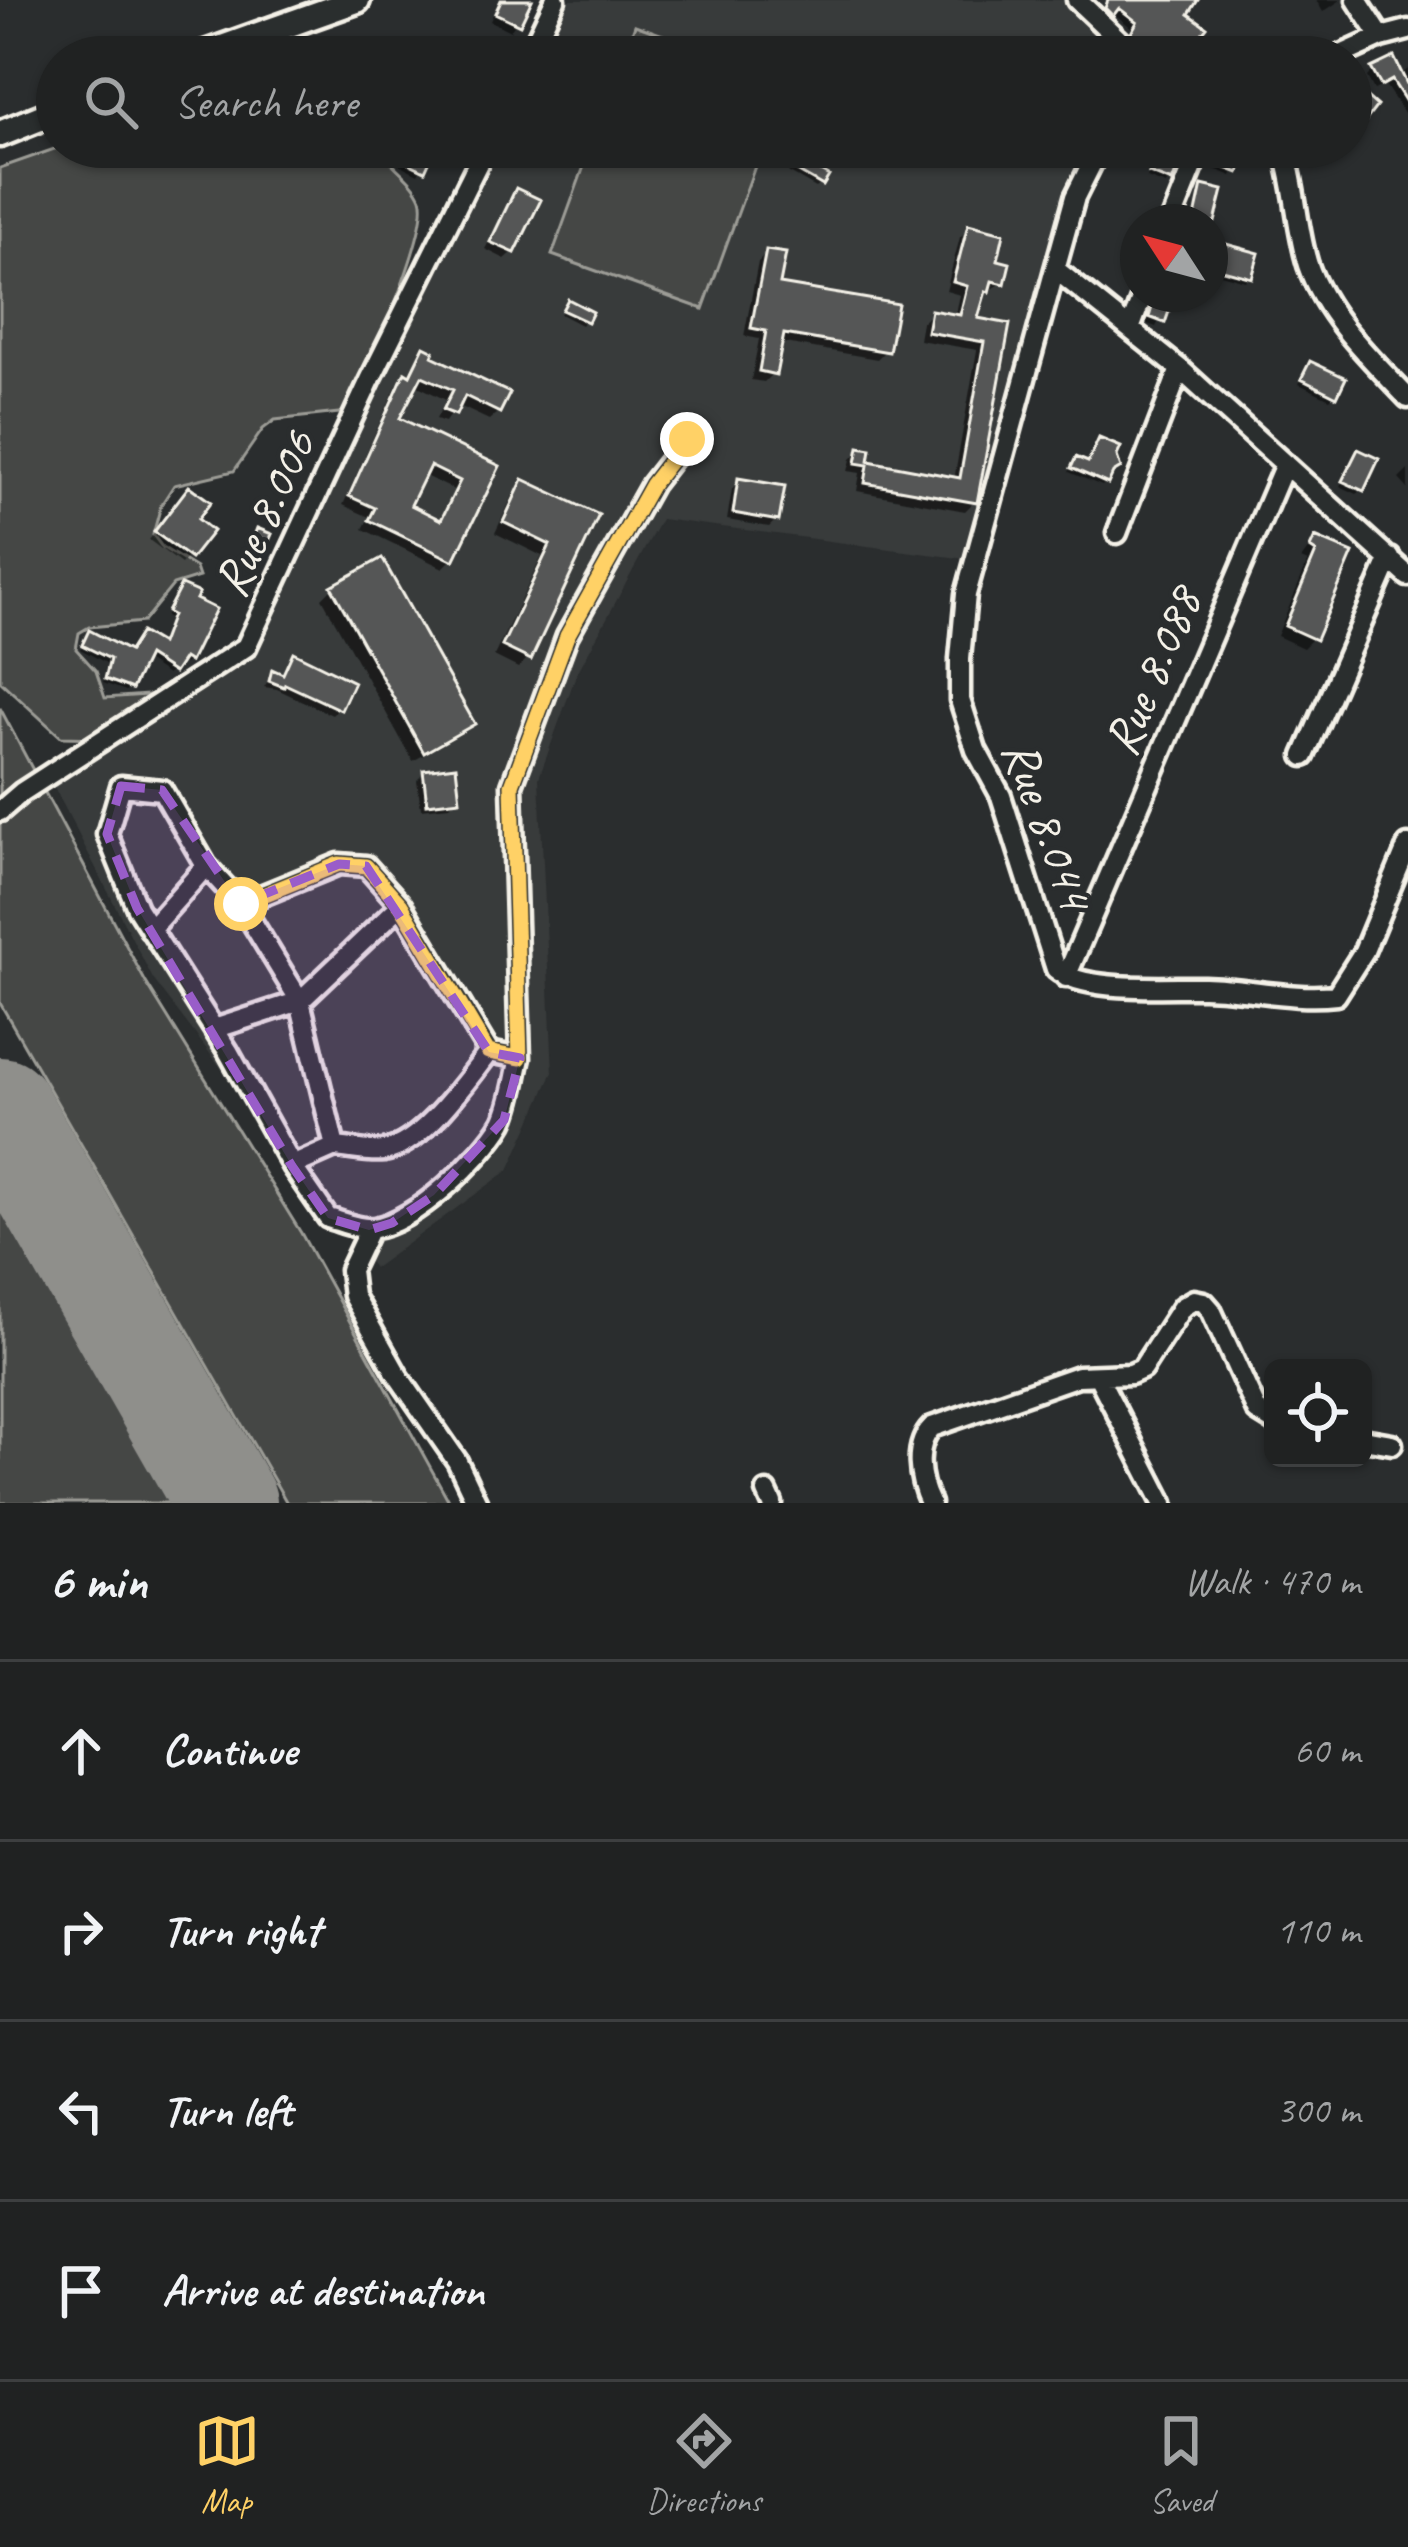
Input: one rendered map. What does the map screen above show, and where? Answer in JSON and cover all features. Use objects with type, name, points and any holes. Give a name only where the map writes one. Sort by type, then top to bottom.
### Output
[{"type":"main road","points":[[256,36],[353,1]]},
{"type":"main road","points":[[0,134],[36,120]]},
{"type":"street","points":[[539,36],[555,0]]},
{"type":"street","points":[[1358,0],[1381,37]]},
{"type":"street","points":[[1083,2],[1116,36]]},
{"type":"street","points":[[1372,41],[1408,30]]},
{"type":"street","name":"Rue 8.006","points":[[0,811],[22,792],[246,647],[476,168]]},
{"type":"street","name":"Rue 8.044","points":[[1090,168],[1075,197],[1054,269],[966,594],[960,700],[976,749],[1001,796],[1056,969],[1066,977],[1312,998],[1336,995],[1364,952],[1408,845]]},
{"type":"street","points":[[1179,204],[1193,168]]},
{"type":"street","points":[[1290,168],[1309,265],[1331,308],[1408,398]]},
{"type":"street","points":[[1054,269],[1180,369],[1408,576]]},
{"type":"street","points":[[1130,329],[1136,312]]},
{"type":"street","points":[[1117,533],[1180,369]]},
{"type":"street","points":[[335,1147],[300,1001],[241,904],[206,866],[162,790],[121,786],[107,834],[137,908],[214,1029],[292,1166],[328,1218],[369,1229],[392,1223],[434,1195],[473,1159],[504,1120],[520,1058],[512,785],[567,636],[652,484],[687,439]]},
{"type":"street","name":"Rue 8.088","points":[[1066,977],[1286,464]]},
{"type":"street","points":[[1304,756],[1390,558]]},
{"type":"street","points":[[241,904],[339,864],[366,866],[401,905],[488,1052],[520,1058]]},
{"type":"street","points":[[151,929],[206,866]]},
{"type":"street","points":[[214,1029],[300,1001],[401,905]]},
{"type":"street","points":[[292,1166],[335,1147],[385,1150],[413,1135],[443,1109],[488,1052]]},
{"type":"street","points":[[369,1229],[350,1270],[352,1296],[398,1376],[457,1461],[477,1503]]},
{"type":"street","points":[[930,1503],[919,1455],[924,1435],[932,1427],[1078,1376],[1131,1374],[1142,1369],[1182,1307],[1194,1300],[1204,1302],[1257,1411],[1264,1415]]},
{"type":"street","points":[[1098,1376],[1162,1503]]},
{"type":"street","points":[[1372,1440],[1392,1444]]},
{"type":"highlighted area","points":[[121,786],[162,790],[240,904],[339,864],[366,866],[489,1052],[520,1058],[504,1120],[434,1195],[392,1223],[369,1230],[328,1218],[292,1166],[137,908],[107,834]]},
{"type":"shaded area","points":[[557,0],[1065,0],[1102,36],[541,36]]},
{"type":"shaded area","points":[[635,25],[666,36],[631,36]]},
{"type":"shaded area","points":[[36,155],[36,168],[396,168],[421,198],[422,214],[407,270],[348,412],[275,420],[263,429],[234,471],[174,485],[161,505],[153,535],[162,547],[196,568],[199,577],[173,585],[143,622],[89,627],[79,633],[76,649],[96,671],[105,698],[161,694],[106,738],[61,737],[0,681],[0,168]]},
{"type":"shaded area","points":[[479,168],[1085,168],[974,560],[661,519],[576,675],[539,778],[553,1072],[509,1170],[374,1268],[153,979],[52,783],[250,649]]},
{"type":"shaded area","points":[[583,168],[754,168],[703,309],[552,255]]},
{"type":"shaded area","points":[[0,708],[145,981],[301,1233],[450,1503],[287,1503],[0,1003]]},
{"type":"shaded area","points":[[0,1196],[175,1503],[0,1503]]},
{"type":"building","points":[[501,0],[532,0],[520,25],[495,13]]},
{"type":"building","points":[[1108,0],[1198,0],[1189,14],[1207,27],[1203,32],[1209,36],[1135,36],[1131,33],[1137,22],[1119,8],[1113,16],[1105,8]]},
{"type":"building","points":[[1394,57],[1408,86],[1408,105],[1392,80],[1381,86],[1372,68]]},
{"type":"building","points":[[792,168],[818,168],[829,176],[823,186]]},
{"type":"building","points":[[1152,168],[1178,168],[1172,182],[1149,173]]},
{"type":"building","points":[[1202,185],[1223,190],[1220,204],[1198,204]]},
{"type":"building","points":[[516,188],[541,200],[515,253],[490,242]]},
{"type":"building","points":[[968,224],[1004,233],[998,260],[1010,263],[1005,284],[992,281],[986,291],[978,318],[1010,324],[977,503],[865,483],[868,465],[856,463],[859,447],[871,449],[869,461],[960,478],[984,342],[927,332],[931,310],[960,315],[967,286],[953,282]]},
{"type":"building","points":[[1228,245],[1259,253],[1252,278],[1228,271]]},
{"type":"building","points":[[766,250],[786,253],[780,284],[898,304],[889,352],[784,334],[776,375],[759,371],[766,331],[751,328]]},
{"type":"building","points":[[568,299],[593,312],[588,322],[562,310]]},
{"type":"building","points":[[1151,312],[1169,312],[1165,323],[1149,317]]},
{"type":"building","points":[[424,346],[434,351],[432,356],[510,393],[500,413],[465,396],[456,415],[443,410],[453,390],[422,376],[400,418],[500,466],[454,561],[369,520],[375,508],[349,496],[405,372],[410,375]],"holes":[[[430,466],[460,481],[441,520],[411,505]]]},
{"type":"building","points":[[1310,361],[1346,378],[1337,397],[1301,379]]},
{"type":"building","points":[[1099,438],[1121,447],[1117,456],[1121,468],[1108,484],[1071,468],[1076,457],[1088,462]]},
{"type":"building","points":[[1358,449],[1379,459],[1364,491],[1342,481]]},
{"type":"building","points":[[738,478],[785,486],[779,521],[733,513]]},
{"type":"building","points":[[523,479],[599,515],[531,660],[502,646],[550,545],[503,522]]},
{"type":"building","points":[[189,486],[211,502],[198,519],[213,531],[191,559],[154,532]]},
{"type":"building","points":[[257,528],[272,534],[260,561],[247,554]]},
{"type":"building","points":[[1315,537],[1353,553],[1316,640],[1285,626],[1316,552],[1310,548]]},
{"type":"building","points":[[382,558],[475,724],[424,753],[331,586]]},
{"type":"building","points":[[181,585],[216,609],[190,662],[184,658],[174,673],[148,656],[132,689],[105,679],[110,659],[82,645],[89,630],[129,651],[141,632],[161,644],[172,615],[167,612]]},
{"type":"building","points":[[293,652],[354,682],[341,710],[269,681],[272,669],[283,674]]},
{"type":"building","points":[[456,766],[460,800],[427,804],[423,770]]},
{"type":"runway","points":[[0,1108],[226,1503]]},
{"type":"route","points":[[241,904],[339,864],[366,866],[401,905],[488,1052],[520,1058],[512,785],[567,636],[652,484],[687,439]]}]
